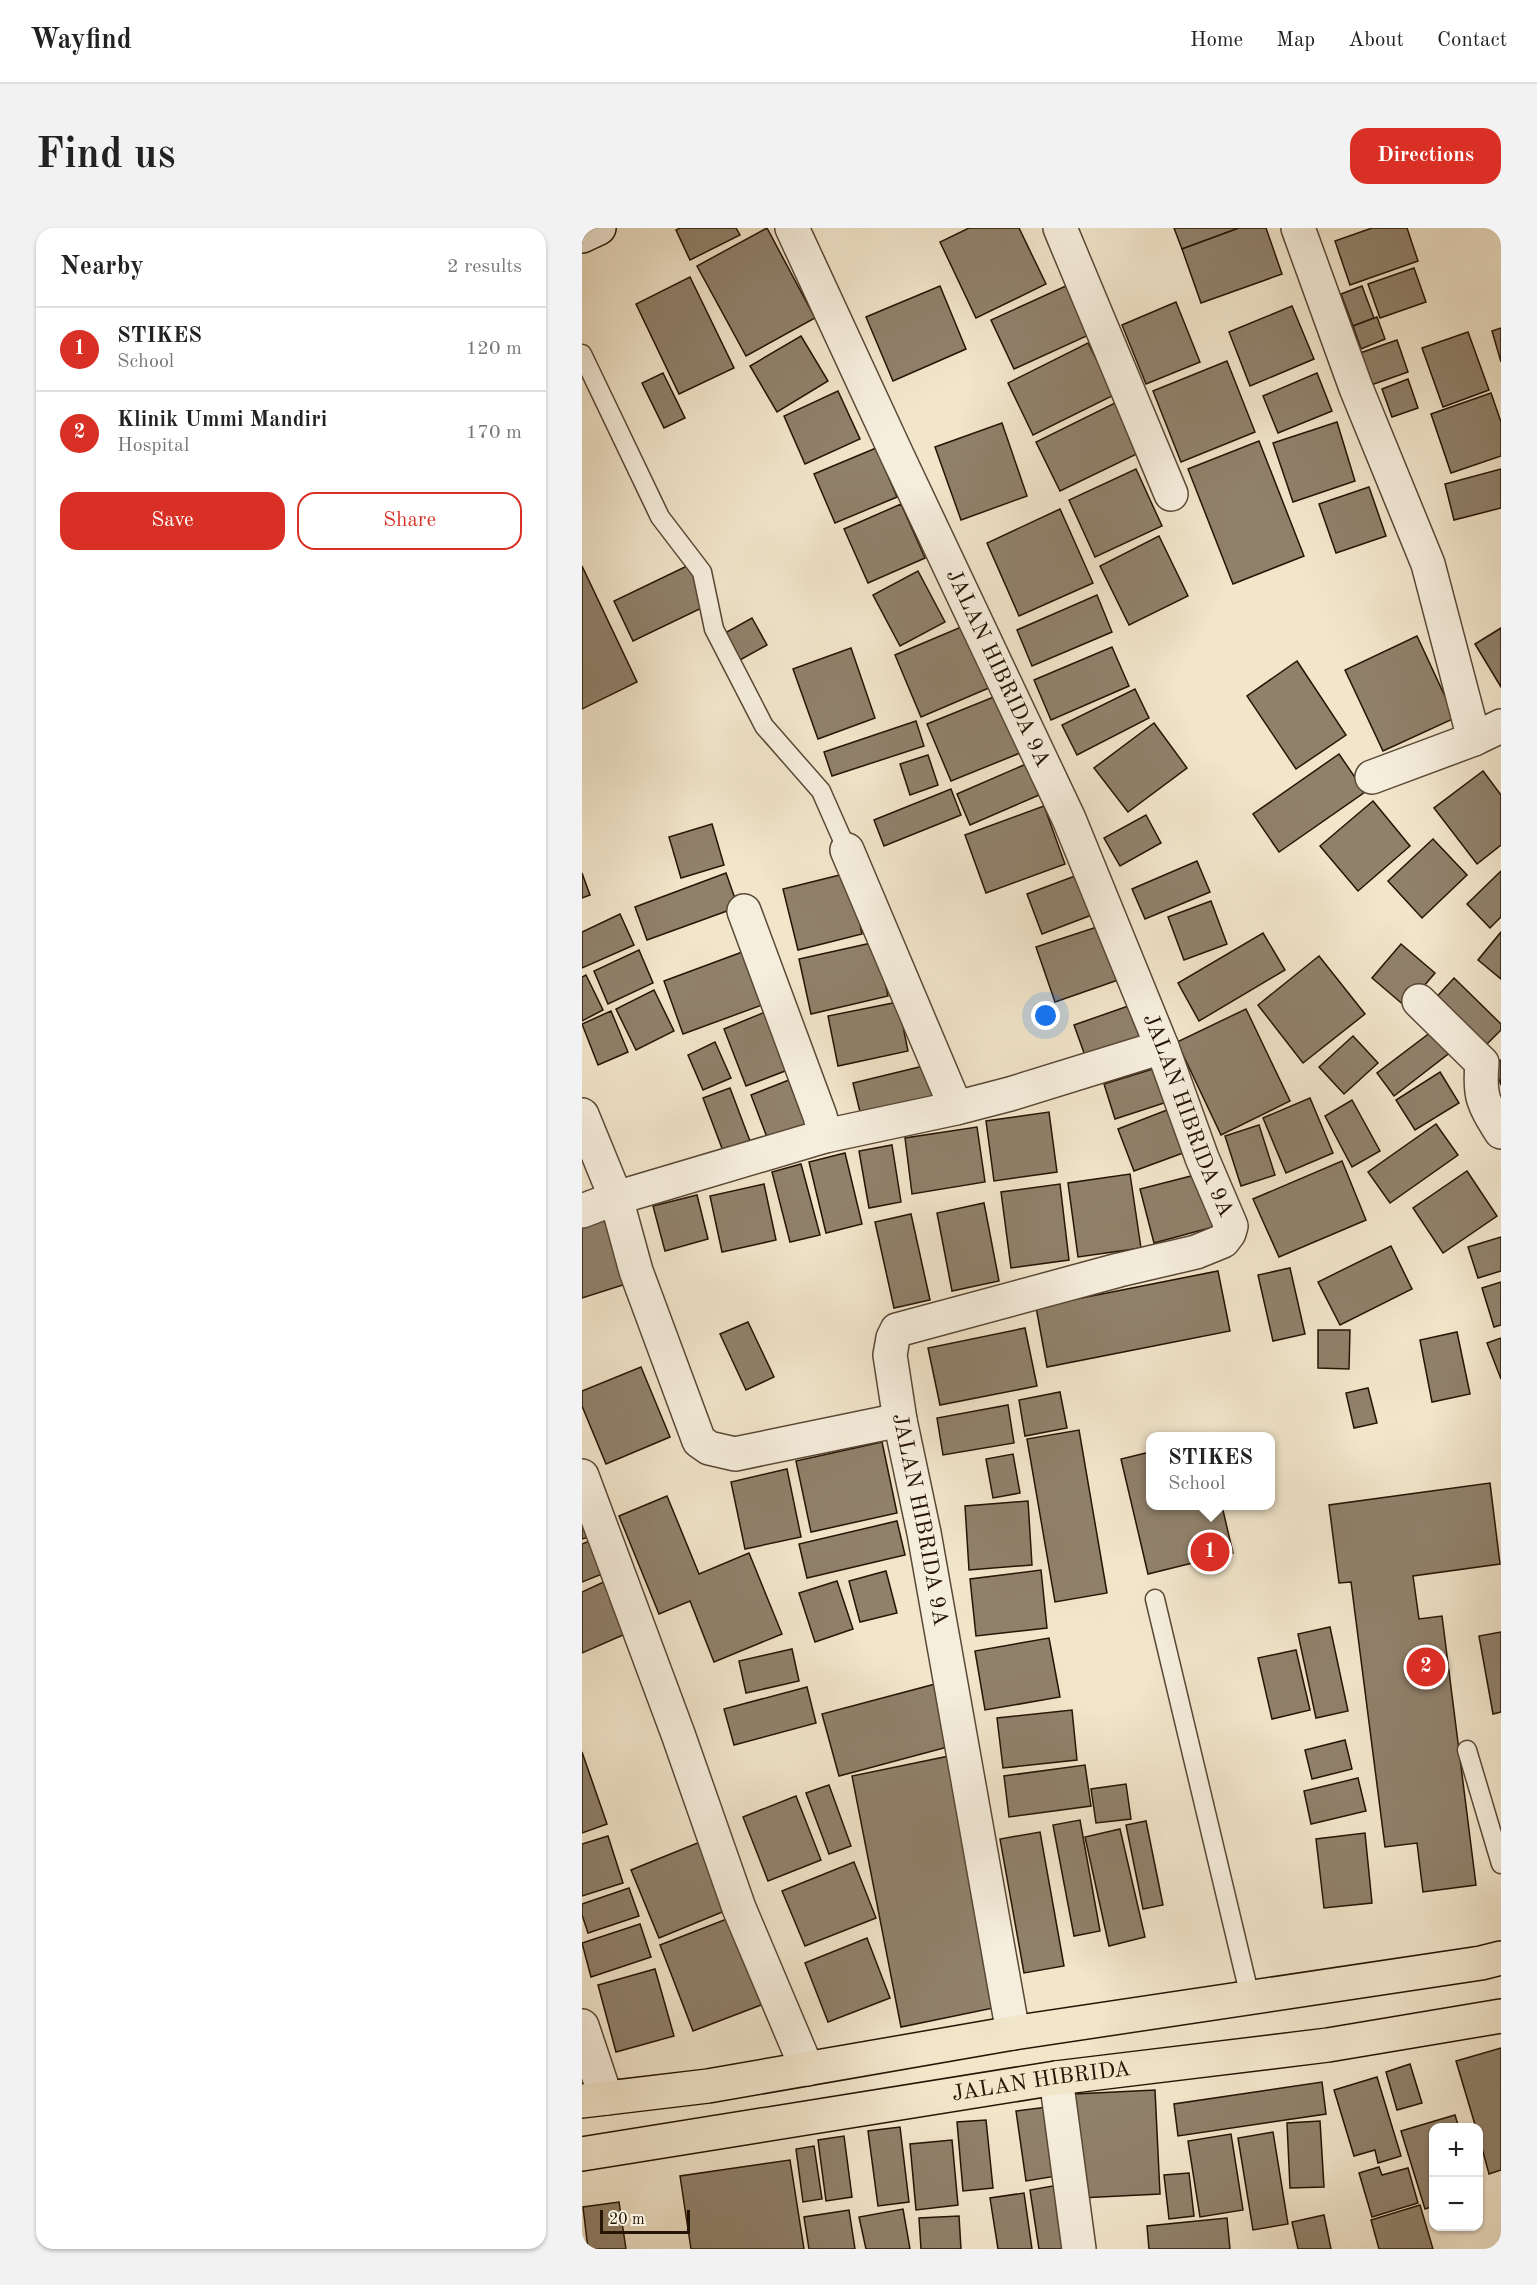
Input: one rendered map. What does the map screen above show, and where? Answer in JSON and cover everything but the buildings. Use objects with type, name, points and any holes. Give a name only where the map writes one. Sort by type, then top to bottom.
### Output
[{"type":"main road","points":[[594,2099],[708,2086],[1013,2033],[1481,1963],[1501,1958]]},
{"type":"main road","name":"JALAN HIBRIDA","points":[[582,2154],[1056,2078],[1328,2045],[1501,2016]]},
{"type":"main road","points":[[904,2052],[910,2101]]},
{"type":"street","points":[[582,236],[599,228]]},
{"type":"street","name":"JALAN HIBRIDA 9A","points":[[792,228],[1069,819],[1162,1047],[1202,1158],[1231,1226],[1223,1241],[1196,1252],[1119,1270],[897,1330],[893,1338],[890,1355],[900,1420],[924,1533],[1013,2033]]},
{"type":"street","points":[[1060,228],[1171,494]]},
{"type":"street","points":[[1298,228],[1356,388],[1428,564],[1488,733],[1372,777]]},
{"type":"street","points":[[847,850],[956,1108]]},
{"type":"street","points":[[744,911],[820,1116],[825,1136]]},
{"type":"street","points":[[1419,1000],[1491,1054],[1480,1086],[1483,1104],[1501,1132]]},
{"type":"street","points":[[582,1211],[615,1198],[825,1136],[1010,1094],[1162,1047]]},
{"type":"street","points":[[582,1115],[615,1198],[636,1271],[699,1441],[709,1448],[735,1454],[900,1420]]},
{"type":"street","points":[[582,1476],[678,1734],[739,1908],[807,2069]]},
{"type":"street","points":[[582,2026],[594,2099]]},
{"type":"street","points":[[1056,2078],[1079,2249]]},
{"type":"lane","points":[[582,354],[660,517],[702,572],[714,629],[764,726],[821,791],[847,850]]},
{"type":"lane","points":[[1155,1599],[1250,1998]]},
{"type":"lane","points":[[1467,1750],[1501,1864]]},
{"type":"place","name":"STIKES","points":[[1210,1552]]},
{"type":"place","name":"Klinik Ummi Mandiri","points":[[1426,1667]]}]
